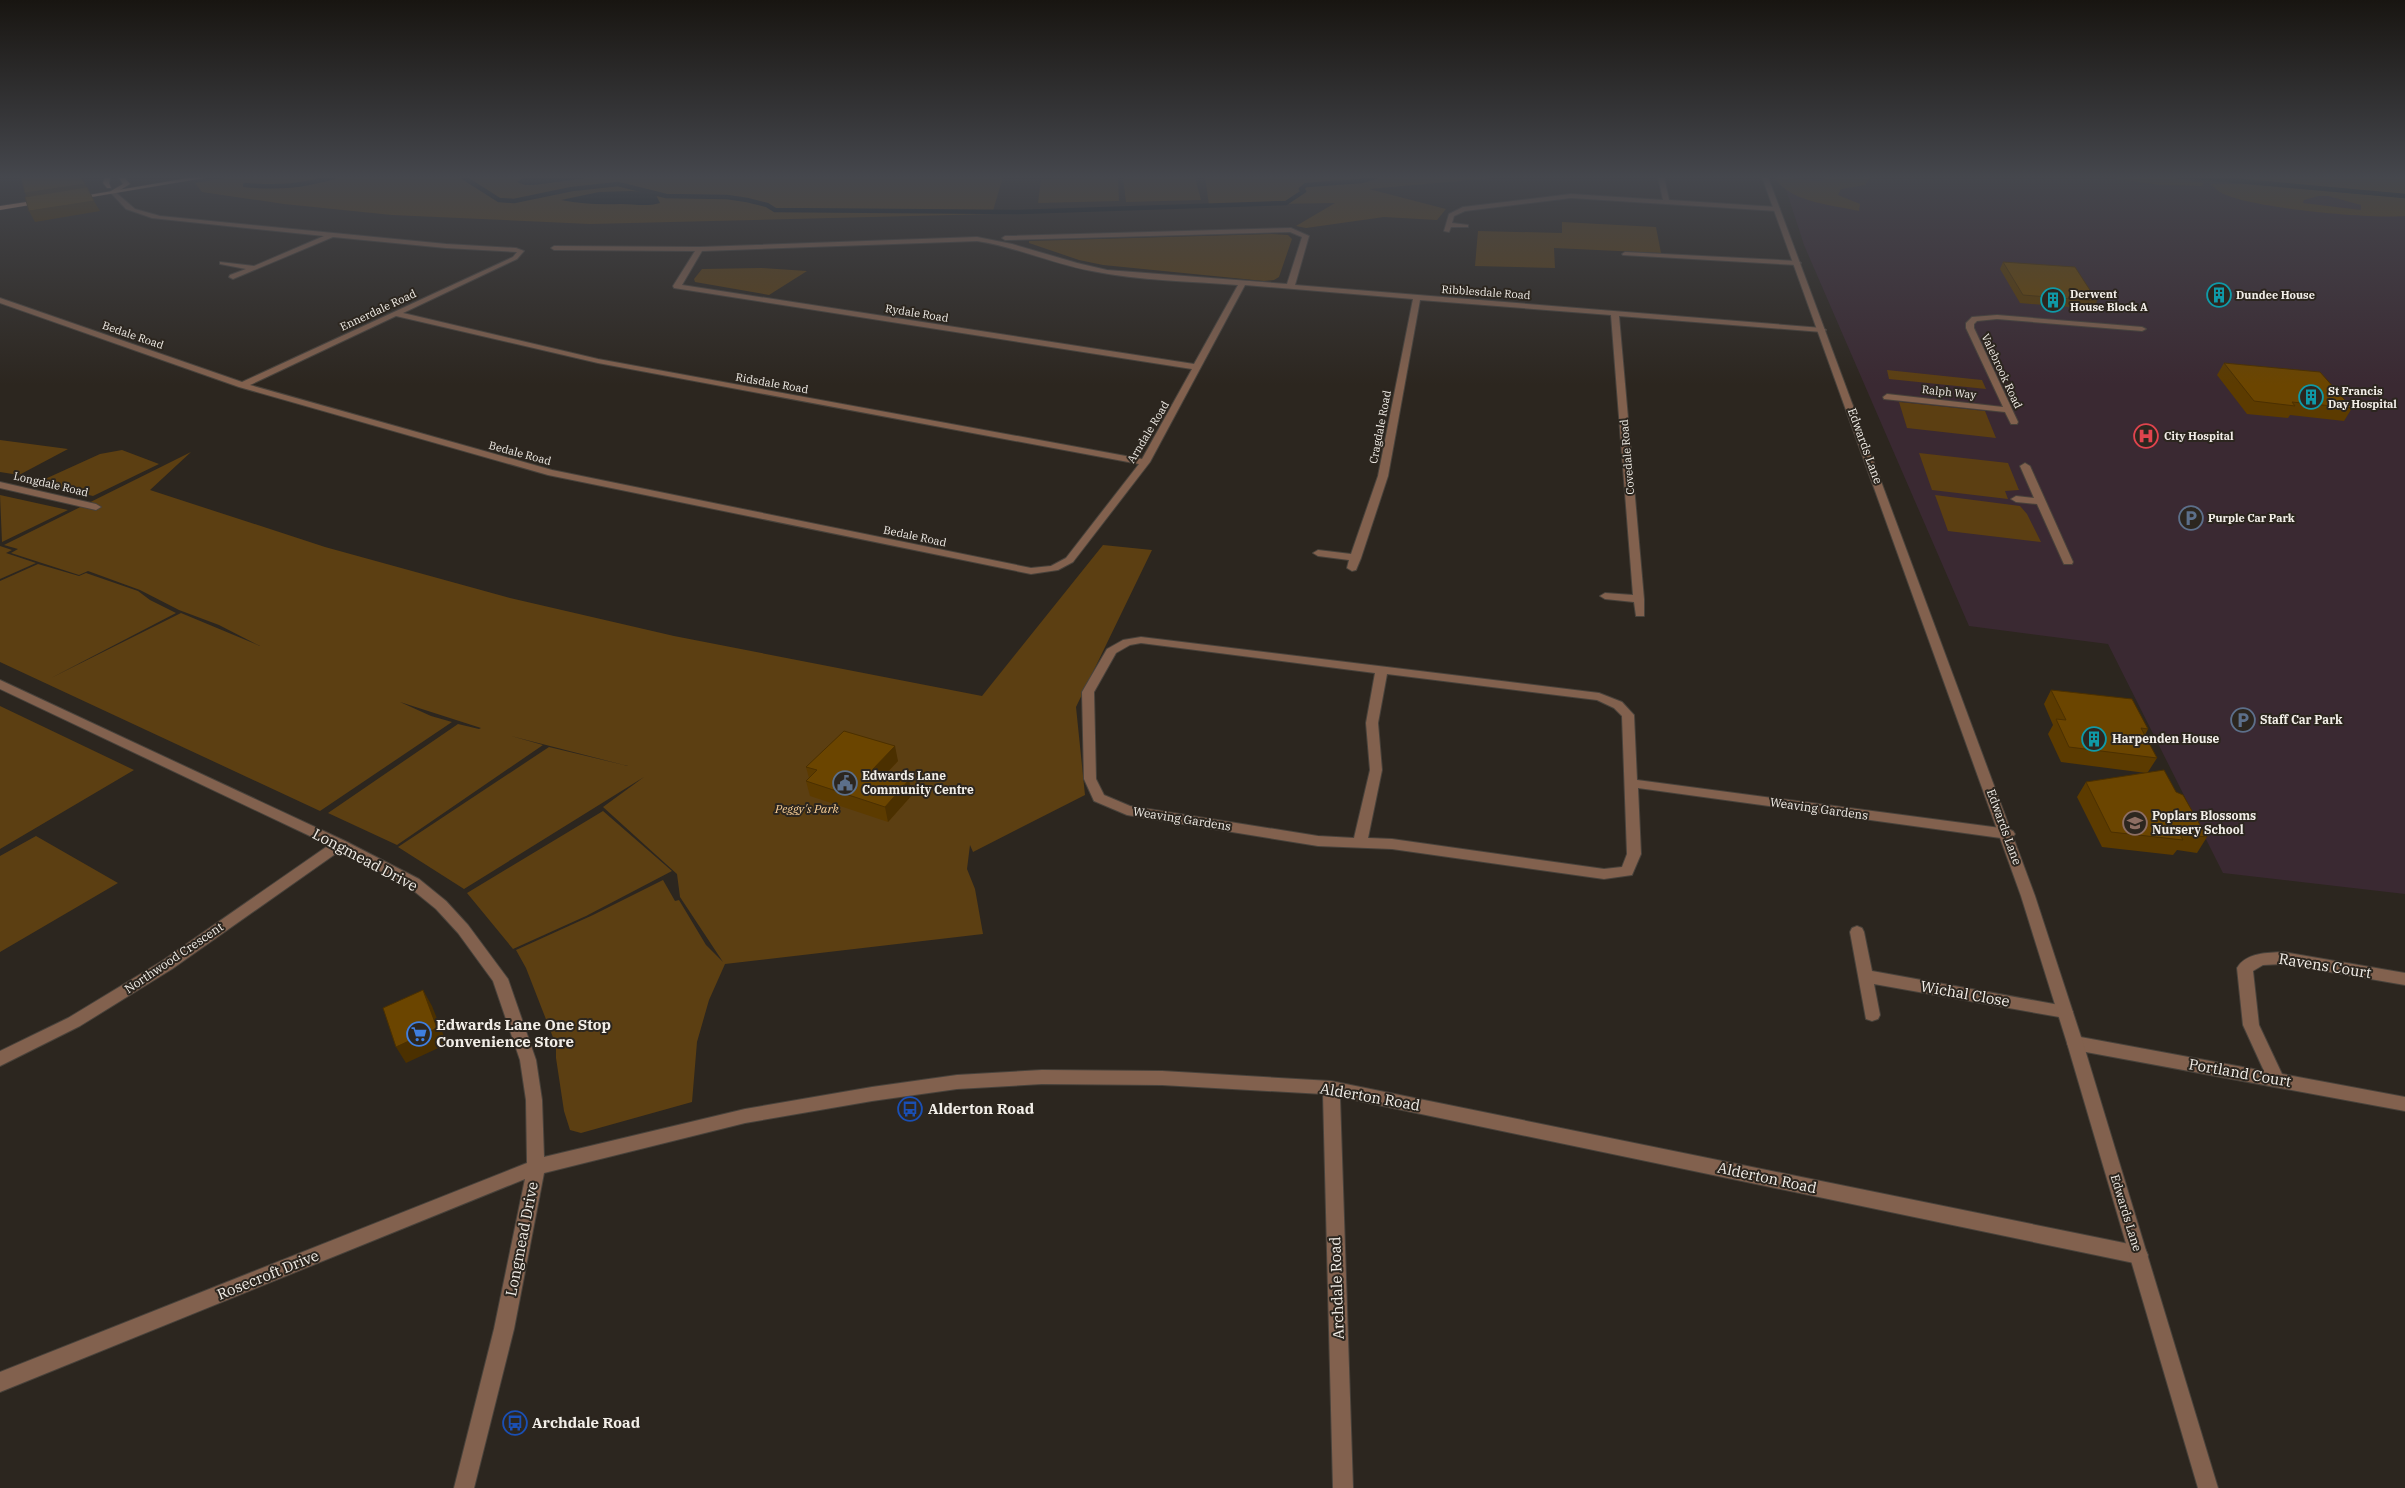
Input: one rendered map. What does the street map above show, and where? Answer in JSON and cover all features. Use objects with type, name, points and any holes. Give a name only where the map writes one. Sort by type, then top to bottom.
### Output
[{"type":"street","points":[[233,277],[305,246]]},
{"type":"street","name":"Ennerdale Road","points":[[242,385],[515,258],[521,251],[514,249],[456,246]]},
{"type":"street","name":"Ribblesdale Road","points":[[554,248],[700,249],[757,246]]},
{"type":"street","name":"Ribblesdale Road","points":[[1018,246],[1091,270],[1290,288],[1822,330]]},
{"type":"street","points":[[1290,288],[1303,246]]},
{"type":"street","name":"Edwards Lane","points":[[1791,246],[2008,834],[2075,1043],[2208,1488]]},
{"type":"street","name":"Rydale Road","points":[[700,249],[677,286],[1198,367]]},
{"type":"street","points":[[1626,254],[1797,263]]},
{"type":"street","points":[[222,263],[255,268]]},
{"type":"street","name":"Arndale Road","points":[[1048,571],[1064,565],[1074,555],[1145,462],[1242,284]]},
{"type":"street","name":"Cragdale Road","points":[[1318,553],[1354,563],[1383,476],[1417,298]]},
{"type":"street","name":"Bedale Road","points":[[0,300],[242,385],[551,473],[1022,569],[1048,571]]},
{"type":"street","name":"Ridsdale Road","points":[[397,314],[607,363],[1145,462]]},
{"type":"street","name":"Covedale Road","points":[[1615,314],[1640,614]]},
{"type":"street","name":"Valebrook Road","points":[[2014,422],[1970,328],[1970,323],[1975,319],[1997,317],[2142,329]]},
{"type":"street","name":"Ralph Way","points":[[1888,397],[2008,410]]},
{"type":"street","points":[[2024,466],[2068,562]]},
{"type":"street","name":"Longdale Road","points":[[0,485],[96,507]]},
{"type":"street","points":[[2016,499],[2040,501]]},
{"type":"street","points":[[1605,596],[1639,599]]},
{"type":"street","name":"Weaving Gardens","points":[[1141,640],[1382,669],[1599,697],[1618,705],[1628,715],[1634,854],[1627,871],[1604,874],[1392,844],[1318,841],[1136,811],[1098,798],[1090,778],[1088,692],[1111,652],[1127,642],[1141,640]]},
{"type":"street","points":[[1360,843],[1376,770],[1372,723],[1382,669]]},
{"type":"street","name":"Longmead Drive","points":[[0,684],[340,844],[414,883],[441,905],[469,936],[500,979],[528,1060],[534,1100],[536,1167],[504,1328],[464,1488]]},
{"type":"street","name":"Weaving Gardens","points":[[1631,783],[2008,834]]},
{"type":"street","name":"Northwood Crescent","points":[[0,1058],[74,1022],[167,964],[340,844]]},
{"type":"street","points":[[1857,932],[1872,1015]]},
{"type":"street","name":"Ravens Court","points":[[2276,1080],[2251,1025],[2245,968],[2260,959],[2283,958],[2405,979]]},
{"type":"street","name":"Wichal Close","points":[[1865,976],[2065,1012]]},
{"type":"street","name":"Portland Court","points":[[2075,1043],[2405,1104]]},
{"type":"street","name":"Alderton Road","points":[[536,1167],[745,1116],[872,1094],[957,1082],[1042,1076],[1162,1078],[1331,1088],[2139,1255]]},
{"type":"street","name":"Archdale Road","points":[[1331,1088],[1343,1488]]},
{"type":"street","name":"Rosecroft Drive","points":[[0,1382],[536,1167]]},
{"type":"shaded area","name":"City Hospital","points":[[1805,246],[2405,246],[2405,894],[2223,873],[2108,644],[1969,626]]},
{"type":"green space","points":[[1039,246],[1289,246],[1279,277],[1274,280],[1264,281],[1103,265],[1079,260]]},
{"type":"green space","points":[[1477,246],[1660,246],[1661,253],[1554,248],[1555,268],[1475,266]]},
{"type":"green space","points":[[762,268],[807,271],[769,295],[695,282],[694,279],[702,269]]},
{"type":"green space","points":[[1887,370],[1982,380],[1986,389],[1889,379]]},
{"type":"green space","points":[[1899,402],[1985,411],[1996,438],[1907,428]]},
{"type":"green space","points":[[0,440],[68,449],[19,475],[0,472]]},
{"type":"green space","points":[[122,450],[159,464],[93,496],[43,484],[45,479],[100,454]]},
{"type":"green space","name":"Peggy's Park","points":[[191,452],[150,490],[325,547],[510,598],[674,636],[982,696],[1103,545],[1152,550],[1076,707],[1085,795],[973,852],[970,845],[967,869],[975,889],[983,934],[725,964],[709,1000],[697,1042],[692,1102],[581,1133],[570,1130],[564,1111],[556,1058],[556,1045],[526,968],[516,950],[593,915],[663,880],[675,901],[679,900],[706,945],[723,962],[680,897],[677,874],[603,807],[644,777],[464,889],[398,847],[549,747],[628,766],[511,736],[543,745],[397,845],[328,813],[458,724],[481,728],[400,702],[431,716],[452,722],[320,811],[0,662],[0,581],[38,564],[79,576],[86,573],[138,591],[150,600],[176,613],[51,678],[181,613],[260,646],[219,625],[179,610],[140,590],[88,571],[79,575],[11,553],[18,549],[4,545]]},
{"type":"green space","points":[[1919,453],[2008,463],[2019,490],[2005,491],[2008,499],[1932,490]]},
{"type":"green space","points":[[0,495],[68,510],[2,542]]},
{"type":"green space","points":[[1935,495],[2020,506],[2027,514],[2041,542],[1948,531]]},
{"type":"green space","points":[[0,546],[12,550],[6,553],[36,563],[0,579]]},
{"type":"green space","points":[[0,706],[134,770],[0,849]]},
{"type":"green space","points":[[603,811],[672,871],[586,916],[513,949],[467,893]]},
{"type":"green space","points":[[36,836],[118,883],[0,952],[0,856]]},
{"type":"building","points":[[2003,262],[2075,267],[2097,301],[2023,295]]},
{"type":"building","points":[[2224,363],[2320,372],[2352,408],[2292,402],[2295,406],[2254,401]]},
{"type":"building","points":[[2051,690],[2132,699],[2148,729],[2141,728],[2157,758],[2069,747],[2056,719],[2066,720]]},
{"type":"building","name":"Edwards Lane Community Centre","points":[[844,731],[895,746],[873,769],[909,780],[885,807],[806,781],[817,770],[806,767]]},
{"type":"building","points":[[2164,770],[2176,792],[2183,795],[2207,837],[2180,834],[2183,840],[2111,832],[2086,782]]},
{"type":"building","points":[[423,990],[437,1028],[396,1047],[383,1008]]},
{"type":"place","name":"Dundee House","points":[[2219,295]]},
{"type":"place","name":"Derwent House Block A","points":[[2053,300]]},
{"type":"place","name":"St Francis Day Hospital","points":[[2311,397]]},
{"type":"place","name":"City Hospital","points":[[2146,436]]},
{"type":"place","name":"Purple Car Park","points":[[2191,518]]},
{"type":"place","name":"Staff Car Park","points":[[2243,720]]},
{"type":"place","name":"Harpenden House","points":[[2094,739]]},
{"type":"place","name":"Edwards Lane Community Centre","points":[[845,783]]},
{"type":"place","name":"Poplars Blossoms Nursery School","points":[[2135,823]]},
{"type":"place","name":"Edwards Lane One Stop Convenience Store","points":[[419,1034]]},
{"type":"place","name":"Alderton Road","points":[[910,1109]]},
{"type":"place","name":"Archdale Road","points":[[515,1423]]}]
